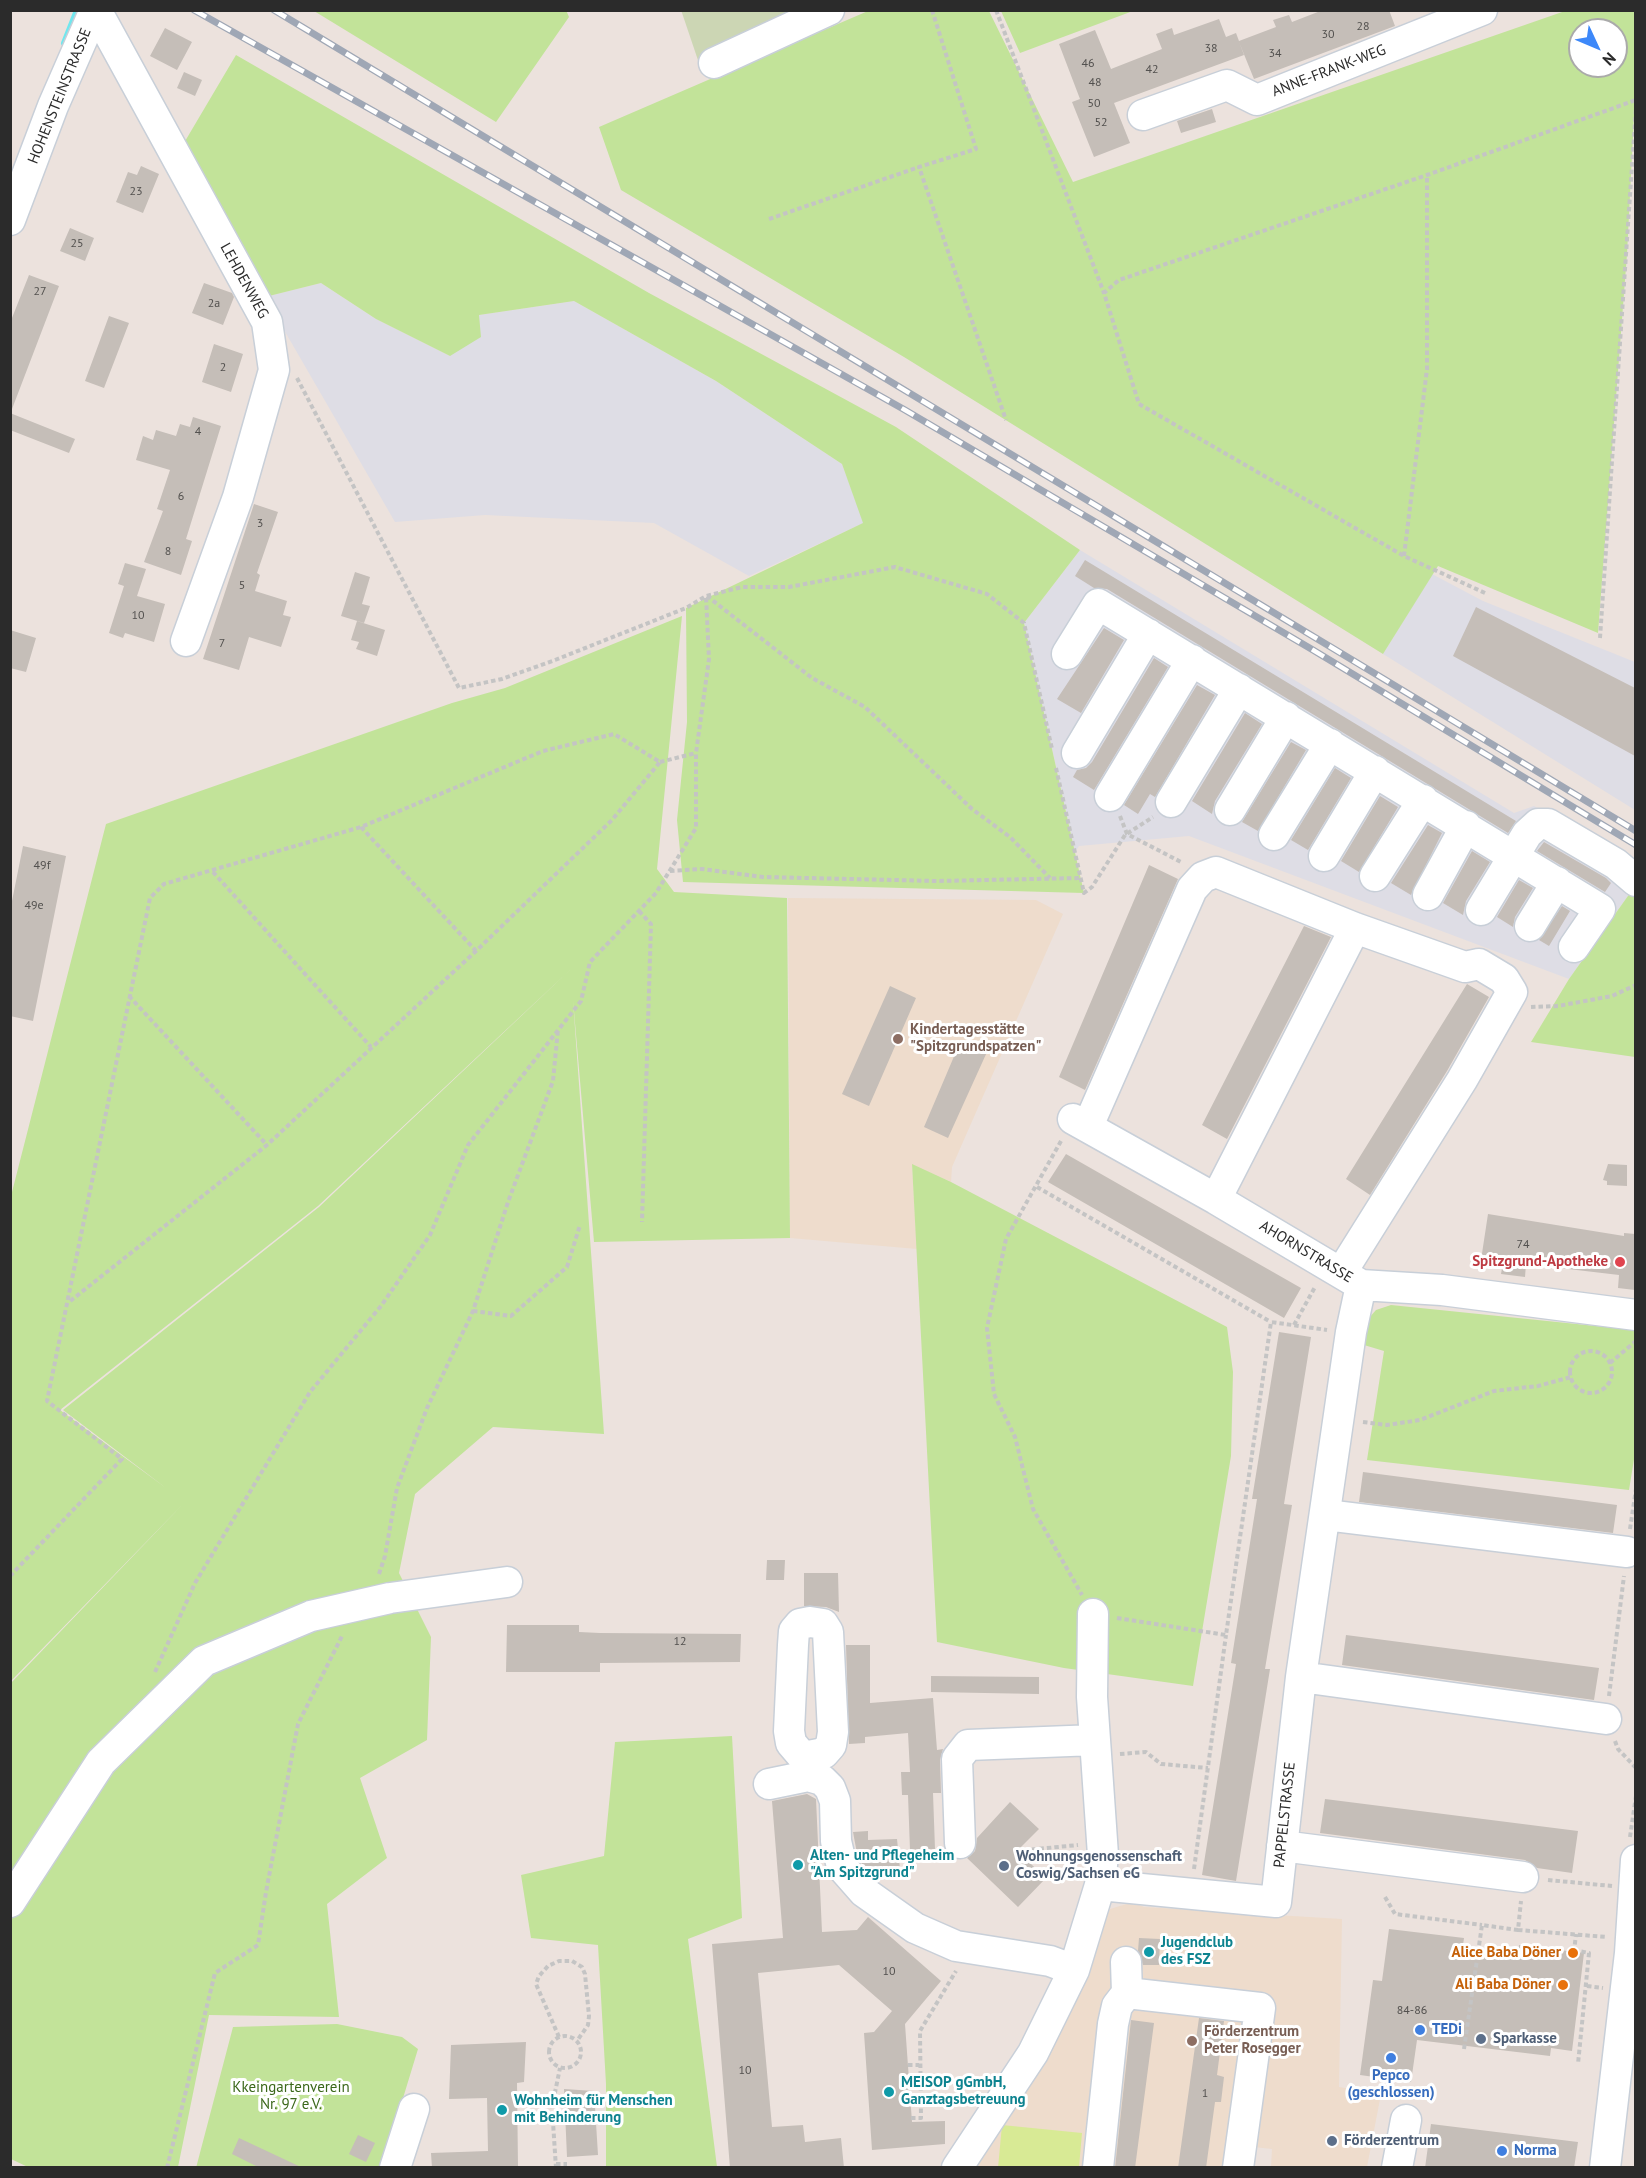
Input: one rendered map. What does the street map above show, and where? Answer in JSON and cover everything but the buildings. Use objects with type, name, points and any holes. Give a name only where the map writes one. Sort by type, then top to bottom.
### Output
[{"type":"street","name":"HOHENSTEINSTRASSE","points":[[10,220],[18,177],[96,10]]},
{"type":"street","name":"LEHDENWEG","points":[[96,10],[267,322],[274,370],[238,497],[186,641]]},
{"type":"street","points":[[714,63],[829,10]]},
{"type":"street","name":"ANNE-FRANK-WEG","points":[[1143,115],[1227,85],[1257,100],[1482,10]]},
{"type":"street","points":[[1067,654],[1098,604],[1600,909],[1574,946]]},
{"type":"street","points":[[1077,753],[1148,634]]},
{"type":"street","points":[[1110,796],[1192,660]]},
{"type":"street","points":[[1172,802],[1239,689]]},
{"type":"street","points":[[1230,810],[1286,717]]},
{"type":"street","points":[[1274,835],[1330,744]]},
{"type":"street","points":[[1324,856],[1375,771]]},
{"type":"street","points":[[1375,876],[1424,800]]},
{"type":"street","points":[[1481,910],[1513,855],[1527,834],[1538,824],[1548,824],[1616,864],[1635,881]]},
{"type":"street","points":[[1428,895],[1466,826]]},
{"type":"street","points":[[1080,1123],[1191,889],[1203,877],[1216,872],[1355,928],[1216,1198]]},
{"type":"street","points":[[1530,926],[1557,882]]},
{"type":"street","name":"PAPPELSTRASSE","points":[[1100,1885],[1276,1902],[1301,1677],[1351,1332],[1343,1275],[1462,1080],[1512,992],[1504,978],[1479,964],[1465,967],[1355,928]]},
{"type":"street","name":"AHORNSTRASSE","points":[[1080,1123],[1216,1198],[1343,1275],[1635,1315]]},
{"type":"street","points":[[1326,1515],[1627,1552]]},
{"type":"street","points":[[10,1902],[101,1762],[204,1660],[311,1616],[369,1603],[507,1582]]},
{"type":"street","points":[[957,2168],[1033,2053],[1074,1970],[1100,1885],[1102,1842],[1092,1697],[1093,1614]]},
{"type":"street","points":[[1301,1677],[1606,1719]]},
{"type":"street","points":[[960,1843],[957,1759],[968,1745],[1096,1748]]},
{"type":"street","points":[[769,1784],[808,1776],[814,1768],[830,1788],[835,1801],[836,1841],[842,1867],[851,1880],[915,1928],[963,1948],[1050,1961],[1074,1970]]},
{"type":"street","points":[[1282,1846],[1530,1878]]},
{"type":"street","points":[[1605,2168],[1630,1938],[1629,1873]]},
{"type":"street","points":[[1098,2168],[1113,2024],[1117,2006],[1127,1992],[1126,1962]]},
{"type":"street","points":[[1127,1992],[1260,2008],[1238,2168]]},
{"type":"street","points":[[395,2168],[414,2109]]},
{"type":"street","points":[[1397,2168],[1406,2120]]},
{"type":"path","points":[[769,219],[919,166],[976,149],[932,10]]},
{"type":"path","points":[[996,10],[1104,293],[1139,404],[1404,556],[1485,593]]},
{"type":"path","points":[[1104,293],[1119,280],[1426,176],[1635,100]]},
{"type":"path","points":[[1600,638],[1635,107]]},
{"type":"path","points":[[919,166],[1006,420]]},
{"type":"path","points":[[1404,556],[1427,369],[1426,176]]},
{"type":"path","points":[[295,374],[459,688],[502,679],[555,660],[686,608],[706,596],[742,587],[789,587],[895,567],[987,594],[1024,623],[1084,893],[1092,887],[1127,834],[1164,810],[1172,802]]},
{"type":"path","points":[[152,1680],[195,1583],[310,1392],[381,1306],[424,1243],[468,1145],[509,1096],[558,1028],[581,1001],[590,962],[656,893],[696,828],[696,753],[709,659],[706,596]]},
{"type":"path","points":[[706,596],[812,678],[865,707],[972,809],[1010,837],[1050,878]]},
{"type":"path","points":[[10,1576],[122,1459],[48,1401],[150,898],[164,884],[213,872],[361,826],[543,751],[614,734],[660,762]]},
{"type":"path","points":[[69,1302],[267,1145],[476,951],[612,820],[660,762],[696,753]]},
{"type":"path","points":[[361,826],[476,951]]},
{"type":"path","points":[[1127,834],[1209,875]]},
{"type":"path","points":[[669,871],[702,869],[763,878],[938,881],[1081,878]]},
{"type":"path","points":[[213,872],[370,1047]]},
{"type":"path","points":[[639,911],[651,924],[642,1222]]},
{"type":"path","points":[[1542,1007],[1612,996],[1635,985]]},
{"type":"path","points":[[129,996],[267,1145]]},
{"type":"path","points":[[168,2168],[215,1973],[258,1945],[298,1724],[340,1638],[369,1603],[385,1556],[397,1488],[427,1408],[473,1311],[508,1202],[554,1081],[558,1028]]},
{"type":"path","points":[[1080,1123],[1037,1187],[1006,1239],[994,1285],[987,1328],[994,1394],[1015,1437],[1033,1509],[1093,1614],[1226,1635]]},
{"type":"path","points":[[1037,1187],[1272,1322],[1351,1332]]},
{"type":"path","points":[[473,1311],[511,1316],[567,1267],[580,1225]]},
{"type":"path","points":[[1293,1325],[1343,1275]]},
{"type":"path","points":[[1191,1893],[1272,1322]]},
{"type":"path","points":[[1610,1363],[1635,1341]]},
{"type":"path","points":[[1588,1352],[1600,1353],[1610,1363],[1611,1379],[1600,1391],[1592,1393],[1580,1390],[1571,1377],[1574,1360],[1588,1352]]},
{"type":"path","points":[[1339,1419],[1387,1425],[1420,1420],[1494,1391],[1538,1386],[1571,1377]]},
{"type":"path","points":[[1635,1489],[1606,1719],[1618,1749],[1635,1768]]},
{"type":"path","points":[[1096,1748],[1146,1752],[1161,1764],[1208,1768]]},
{"type":"path","points":[[1017,1851],[1102,1842]]},
{"type":"path","points":[[1518,1930],[1530,1878],[1629,1873]]},
{"type":"path","points":[[1385,1897],[1395,1914],[1518,1930],[1630,1938]]},
{"type":"path","points":[[1464,2049],[1482,1925]]},
{"type":"path","points":[[1576,1935],[1574,1951],[1589,1953],[1578,2064]]},
{"type":"path","points":[[911,2118],[921,2118],[920,2031],[953,1977],[963,1948]]},
{"type":"path","points":[[559,2037],[536,1984],[539,1976],[548,1966],[559,1961],[572,1961],[582,1967],[585,1974],[589,2016],[588,2025],[577,2041]]},
{"type":"path","points":[[1587,1986],[1596,1987]]},
{"type":"path","points":[[559,2037],[572,2038],[577,2041],[581,2051],[576,2064],[560,2068],[552,2062],[549,2052],[554,2040],[559,2037]]},
{"type":"path","points":[[908,2065],[919,2065]]},
{"type":"path","points":[[560,2068],[555,2085],[552,2119],[555,2166],[567,2164]]},
{"type":"path","points":[[517,2121],[565,2119]]},
{"type":"shaded area","points":[[321,283],[376,319],[450,356],[479,315],[574,301],[716,381],[842,464],[864,523],[749,576],[654,523],[485,515],[395,522],[265,297]]},
{"type":"shaded area","points":[[1080,550],[1514,813],[1534,806],[1635,866],[1635,886],[1569,979],[1189,836],[1079,846],[1075,852],[1024,623]]},
{"type":"shaded area","points":[[1432,574],[1483,601],[1635,662],[1635,810],[1383,654]]},
{"type":"shaded area","name":"Kindertagesstätte \"Spitzgrundspatzen\"","points":[[788,898],[1036,900],[1063,914],[952,1167],[951,1182],[912,1165],[917,1249],[790,1238]]},
{"type":"shaded area","name":"Förderzentrum Peter Rosegger","points":[[1133,1902],[1144,1907],[1342,1919],[1339,2087],[1381,2094],[1367,2167],[1271,2167],[1272,2149],[1254,2147],[1224,2163],[1223,2167],[968,2168],[1103,1920],[1110,1909]]},
{"type":"green space","points":[[566,10],[569,17],[496,122],[314,11]]},
{"type":"green space","points":[[681,10],[799,11],[701,69]]},
{"type":"green space","points":[[868,11],[989,11],[1073,182],[1565,11],[1635,11],[1635,97],[1627,254],[1598,633],[1438,566],[1383,654],[904,357],[621,190],[599,127]]},
{"type":"green space","points":[[1001,11],[1133,11],[1020,53]]},
{"type":"green space","points":[[236,55],[649,293],[896,427],[1080,550],[1024,623],[1084,893],[683,882],[677,820],[687,722],[686,608],[863,523],[842,464],[716,381],[574,301],[479,315],[481,337],[450,356],[376,319],[321,283],[265,297],[181,148]]},
{"type":"green space","points":[[682,616],[657,869],[674,892],[787,898],[790,1238],[594,1242],[573,1000],[604,1434],[493,1427],[415,1494],[399,1573],[431,1637],[427,1740],[360,1778],[387,1858],[327,1904],[339,2017],[209,2015],[178,2167],[30,2168],[11,2159],[10,1684],[185,1502],[11,1681],[11,1196],[106,824],[452,703],[505,688]],"holes":[[[571,969],[319,1207],[63,1410],[166,1488],[60,1410],[318,1206]]]},
{"type":"green space","points":[[1635,886],[1635,1057],[1531,1042],[1569,979]]},
{"type":"green space","points":[[912,1164],[951,1182],[1227,1327],[1233,1372],[1231,1456],[1193,1686],[1064,1668],[937,1642]]},
{"type":"green space","points":[[1391,1305],[1635,1330],[1636,1447],[1629,1490],[1367,1460],[1384,1351],[1364,1345],[1369,1318],[1376,1310]]},
{"type":"green space","points":[[732,1736],[742,1918],[688,1939],[717,2167],[606,2167],[606,2084],[598,1945],[531,1938],[521,1875],[604,1856],[615,1742]]},
{"type":"green space","name":"Kkeingartenverein Nr. 97 e.V.","points":[[337,2024],[402,2037],[418,2049],[382,2167],[196,2168],[233,2027]]},
{"type":"green space","points":[[1002,2125],[1082,2133],[1079,2167],[998,2168]]},
{"type":"waterway","points":[[64,43],[77,10]]},
{"type":"railway","points":[[194,10],[905,410],[1313,650],[1636,845]]},
{"type":"railway","points":[[274,10],[1636,831]]},
{"type":"place","name":"Kindertagesstätte \"Spitzgrundspatzen\"","points":[[898,1039]]},
{"type":"place","name":"Spitzgrund-Apotheke","points":[[1620,1262]]},
{"type":"place","name":"Alten- und Pflegeheim \"Am Spitzgrund\"","points":[[798,1865]]},
{"type":"place","name":"Wohnungsgenossenschaft Coswig/Sachsen eG","points":[[1004,1866]]},
{"type":"place","name":"Jugendclub des FSZ","points":[[1149,1952]]},
{"type":"place","name":"Alice Baba Döner","points":[[1573,1953]]},
{"type":"place","name":"Ali Baba Döner","points":[[1563,1985]]},
{"type":"place","name":"TEDi","points":[[1420,2030]]},
{"type":"place","name":"Sparkasse","points":[[1481,2039]]},
{"type":"place","name":"Förderzentrum Peter Rosegger","points":[[1192,2041]]},
{"type":"place","name":"Pepco (geschlossen)","points":[[1391,2058]]},
{"type":"place","name":"MEISOP gGmbH, Ganztagsbetreuung","points":[[889,2092]]},
{"type":"place","name":"Wohnheim für Menschen mit Behinderung","points":[[502,2110]]},
{"type":"place","name":"Förderzentrum","points":[[1332,2141]]},
{"type":"place","name":"Norma","points":[[1502,2151]]}]
